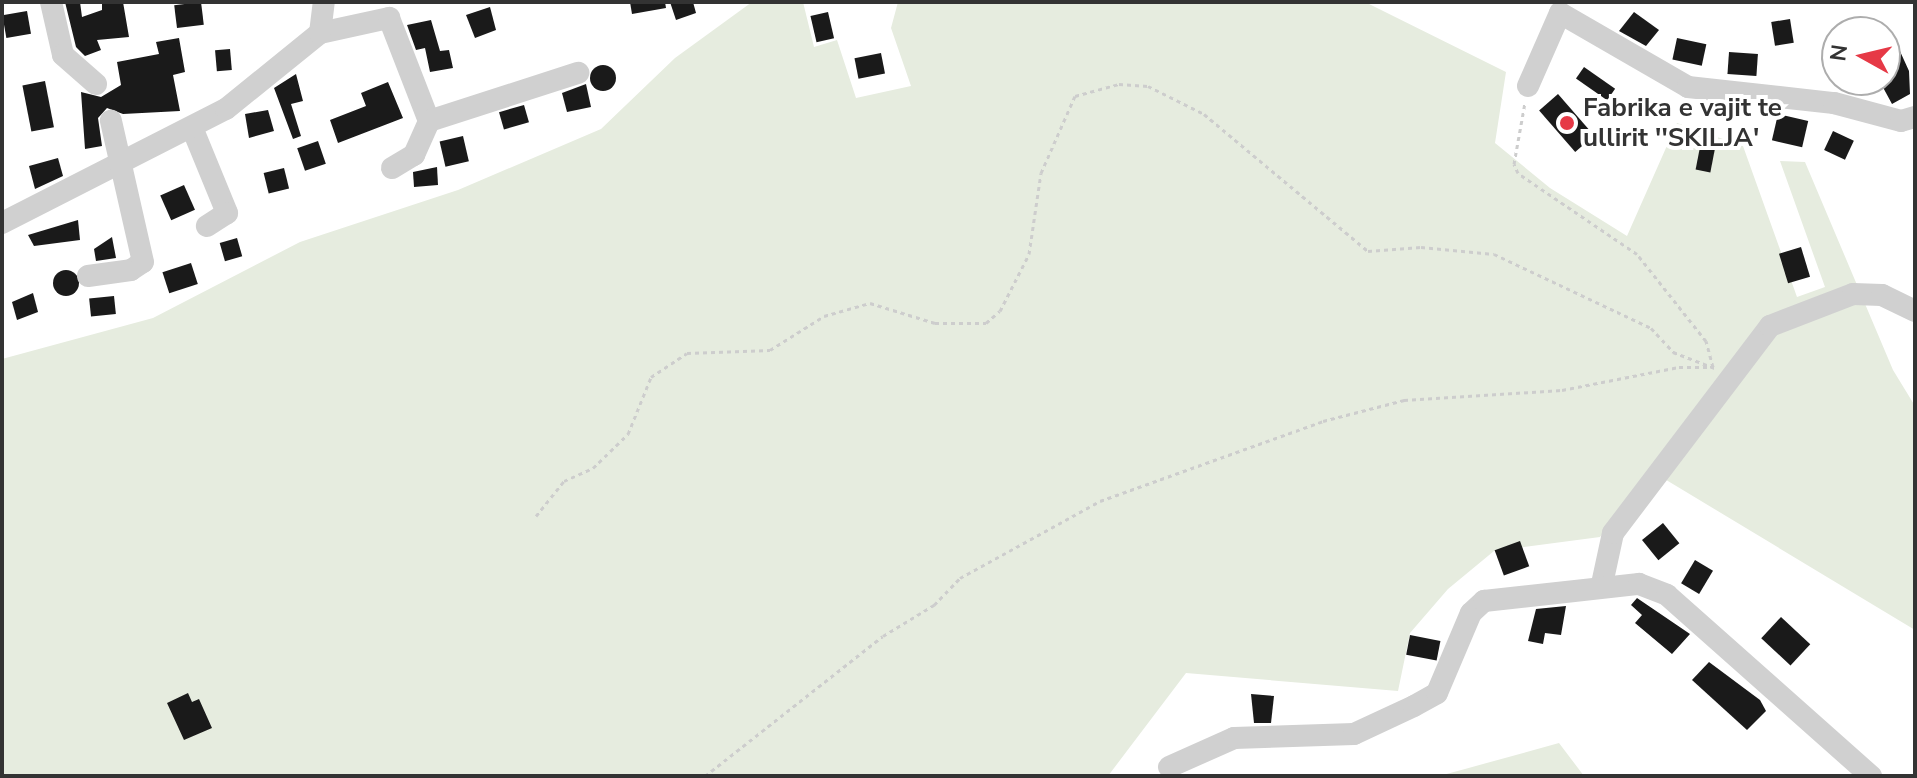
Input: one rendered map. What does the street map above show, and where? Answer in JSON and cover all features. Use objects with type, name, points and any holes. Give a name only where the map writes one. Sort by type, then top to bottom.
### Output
[{"type":"street","points":[[51,2],[67,63],[96,84]]},
{"type":"street","points":[[320,33],[324,2]]},
{"type":"street","points":[[1528,86],[1560,13],[1688,87],[1834,103],[1901,121],[1915,117]]},
{"type":"street","points":[[2,223],[193,130],[320,33],[389,18],[429,121],[414,155],[392,168]]},
{"type":"street","points":[[429,121],[578,73]]},
{"type":"street","points":[[88,276],[131,270],[143,262],[111,121]]},
{"type":"street","points":[[193,130],[227,213],[207,226]]},
{"type":"street","points":[[1602,584],[1613,533],[1722,372],[1770,326],[1808,309],[1869,294],[1915,311]]},
{"type":"street","points":[[1169,767],[1234,738],[1354,734],[1437,693],[1471,613],[1484,601],[1602,584],[1652,585],[1667,595],[1871,776]]},
{"type":"path","points":[[536,516],[564,481],[593,468],[628,434],[651,377],[687,353],[770,350],[824,316],[870,303],[935,323],[986,323],[1000,311],[1029,254],[1041,173],[1063,117],[1075,96],[1119,84],[1148,86],[1204,114],[1368,251],[1445,247],[1494,254],[1651,328],[1673,352],[1722,372]]},
{"type":"path","points":[[1528,86],[1514,164],[1518,173],[1637,254],[1706,341],[1722,372]]},
{"type":"path","points":[[705,776],[883,636],[934,605],[960,578],[1100,501],[1323,421],[1404,400],[1562,390],[1679,367],[1722,372]]},
{"type":"shaded area","points":[[752,2],[803,2],[814,47],[837,40],[856,98],[911,86],[891,28],[898,2],[1365,2],[1506,72],[1495,143],[1550,188],[1627,236],[1677,123],[1743,146],[1797,297],[1825,287],[1780,161],[1805,162],[1893,370],[1915,406],[1915,630],[1653,472],[1600,537],[1494,551],[1448,589],[1410,633],[1398,691],[1186,673],[1108,776],[2,776],[2,359],[153,318],[300,242],[458,190],[601,129],[675,58]]},
{"type":"shaded area","points":[[1559,743],[1584,776],[1439,776],[1465,769]]},
{"type":"building","points":[[65,2],[80,2],[82,17],[102,10],[102,2],[123,2],[129,37],[97,40],[101,50],[85,56],[76,47]]},
{"type":"building","points":[[201,2],[204,25],[177,28],[174,5]]},
{"type":"building","points":[[630,2],[665,2],[666,8],[632,14]]},
{"type":"building","points":[[670,2],[693,2],[696,13],[676,20]]},
{"type":"building","points":[[490,7],[496,30],[475,38],[466,15]]},
{"type":"building","points":[[27,11],[31,34],[6,38],[2,15]]},
{"type":"building","points":[[828,12],[834,38],[817,42],[810,16]]},
{"type":"building","points":[[1634,12],[1659,30],[1646,46],[1619,31]]},
{"type":"building","points":[[1790,19],[1794,43],[1775,46],[1771,22]]},
{"type":"building","points":[[431,20],[440,51],[449,50],[453,68],[430,72],[425,48],[416,50],[407,25]]},
{"type":"building","points":[[179,38],[185,72],[173,75],[180,111],[123,114],[107,108],[98,118],[102,146],[85,149],[81,92],[101,97],[121,85],[117,62],[159,54],[156,42]]},
{"type":"building","points":[[1677,38],[1706,44],[1702,66],[1672,60]]},
{"type":"building","points":[[230,49],[232,70],[217,71],[215,50]]},
{"type":"building","points":[[1729,52],[1758,54],[1756,76],[1727,74]]},
{"type":"building","points":[[881,53],[885,74],[859,79],[854,58]]},
{"type":"building","points":[[1901,53],[1909,71],[1910,94],[1892,104],[1888,96],[1901,96]]},
{"type":"building","points":[[603,65],[612,69],[616,78],[612,87],[603,91],[594,87],[590,78],[594,69]]},
{"type":"building","points":[[1584,67],[1615,89],[1607,100],[1576,78]]},
{"type":"building","points":[[296,74],[303,101],[291,104],[301,136],[293,139],[274,88]]},
{"type":"building","points":[[45,81],[54,127],[31,132],[22,85]]},
{"type":"building","points":[[388,82],[403,118],[338,143],[330,120],[366,106],[361,93]]},
{"type":"building","points":[[586,84],[591,107],[567,112],[562,93]]},
{"type":"building","name":"Fabrika e vajit te ullirit ''SKILJA'","points":[[1558,94],[1594,136],[1575,152],[1539,110]]},
{"type":"building","points":[[524,105],[529,122],[504,129],[499,112]]},
{"type":"building","points":[[268,110],[274,131],[249,138],[245,114]]},
{"type":"building","points":[[1778,114],[1808,121],[1802,147],[1772,140]]},
{"type":"building","points":[[1833,131],[1854,141],[1845,160],[1824,150]]},
{"type":"building","points":[[463,136],[469,161],[445,167],[440,141]]},
{"type":"building","points":[[318,141],[326,164],[305,171],[297,148]]},
{"type":"building","points":[[1700,147],[1715,150],[1710,172],[1696,170]]},
{"type":"building","points":[[58,158],[63,176],[35,189],[29,166]]},
{"type":"building","points":[[437,167],[438,185],[414,187],[413,172]]},
{"type":"building","points":[[284,168],[289,188],[269,193],[264,173]]},
{"type":"building","points":[[184,185],[195,210],[171,220],[160,196]]},
{"type":"building","points":[[78,220],[80,240],[34,246],[28,235]]},
{"type":"building","points":[[112,237],[116,258],[96,261],[94,249]]},
{"type":"building","points":[[237,238],[242,256],[225,261],[220,243]]},
{"type":"building","points":[[1801,247],[1810,277],[1788,283],[1779,254]]},
{"type":"building","points":[[191,263],[198,284],[169,293],[162,272]]},
{"type":"building","points":[[66,270],[75,274],[79,283],[75,292],[66,296],[57,292],[53,283],[57,274]]},
{"type":"building","points":[[33,293],[38,312],[17,320],[12,302]]},
{"type":"building","points":[[114,296],[116,314],[91,317],[89,299]]},
{"type":"building","points":[[1663,523],[1679,543],[1658,560],[1642,540]]},
{"type":"building","points":[[1520,541],[1529,566],[1504,576],[1495,550]]},
{"type":"building","points":[[1695,560],[1713,571],[1699,594],[1681,583]]},
{"type":"building","points":[[1637,598],[1690,634],[1672,654],[1635,623],[1642,615],[1631,605]]},
{"type":"building","points":[[1566,606],[1561,635],[1545,633],[1543,644],[1528,641],[1536,609]]},
{"type":"building","points":[[1781,617],[1810,644],[1790,665],[1761,638]]},
{"type":"building","points":[[1410,635],[1440,641],[1437,661],[1406,655]]},
{"type":"building","points":[[1709,662],[1760,700],[1766,711],[1747,730],[1692,680]]},
{"type":"building","points":[[188,693],[192,702],[199,699],[212,728],[184,740],[167,703]]},
{"type":"building","points":[[1251,694],[1274,696],[1271,723],[1254,723]]},
{"type":"place","name":"Fabrika e vajit te ullirit ''SKILJA'","points":[[1567,123]]}]
